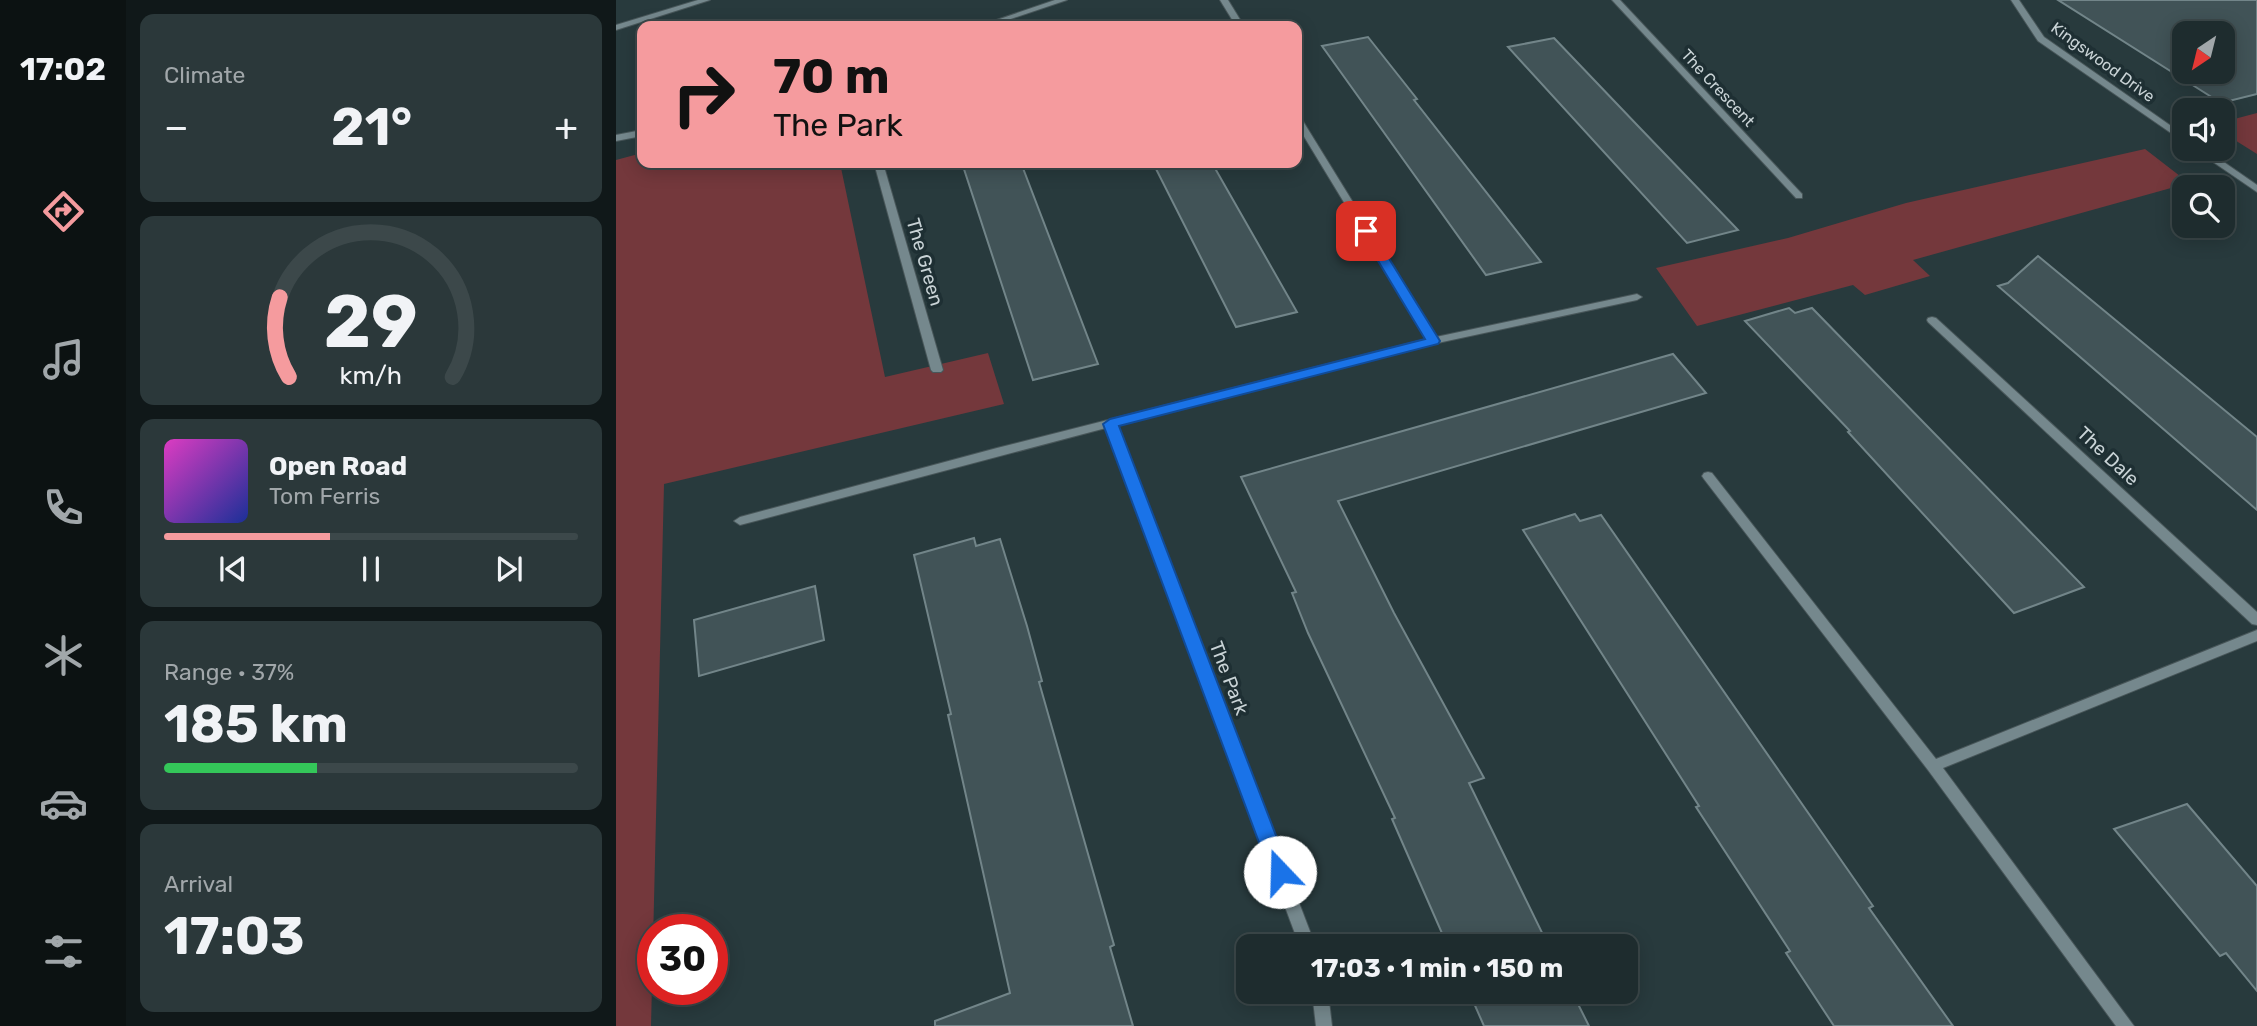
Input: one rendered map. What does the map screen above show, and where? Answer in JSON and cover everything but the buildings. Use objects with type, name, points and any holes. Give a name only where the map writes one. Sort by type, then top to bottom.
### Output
[{"type":"street","points":[[638,21],[706,0]]},
{"type":"street","points":[[998,21],[1063,0]]},
{"type":"street","points":[[1224,0],[1237,21]]},
{"type":"street","name":"The Crescent","points":[[1616,0],[1799,196]]},
{"type":"street","name":"Kingswood Drive","points":[[2015,0],[2041,39],[2172,131]]},
{"type":"street","points":[[616,28],[637,21]]},
{"type":"street","points":[[1302,126],[1433,341]]},
{"type":"street","points":[[616,138],[637,133]]},
{"type":"street","points":[[2216,161],[2257,189]]},
{"type":"street","name":"The Green","points":[[879,168],[937,370]]},
{"type":"street","points":[[740,521],[1433,341],[1637,297]]},
{"type":"street","name":"The Dale","points":[[1932,320],[2257,620]]},
{"type":"street","name":"The Park","points":[[1110,424],[1303,934]]},
{"type":"street","points":[[1708,476],[1933,766],[2126,1026]]},
{"type":"street","points":[[1933,766],[2257,635]]},
{"type":"street","points":[[1321,1004],[1324,1026]]},
{"type":"shaded area","points":[[2257,113],[2257,154],[2235,140],[2235,119]]},
{"type":"shaded area","points":[[2145,149],[2179,175],[2172,175],[2172,188],[1913,260],[1930,276],[1865,295],[1853,285],[1697,326],[1656,268],[1788,238],[1906,203]]},
{"type":"shaded area","points":[[637,154],[637,168],[841,168],[885,377],[988,353],[1004,404],[664,484],[654,914],[637,914],[637,1005],[652,1005],[651,1026],[616,1026],[616,160]]},
{"type":"route","points":[[1280,872],[1110,424],[1433,341],[1366,231]]}]
